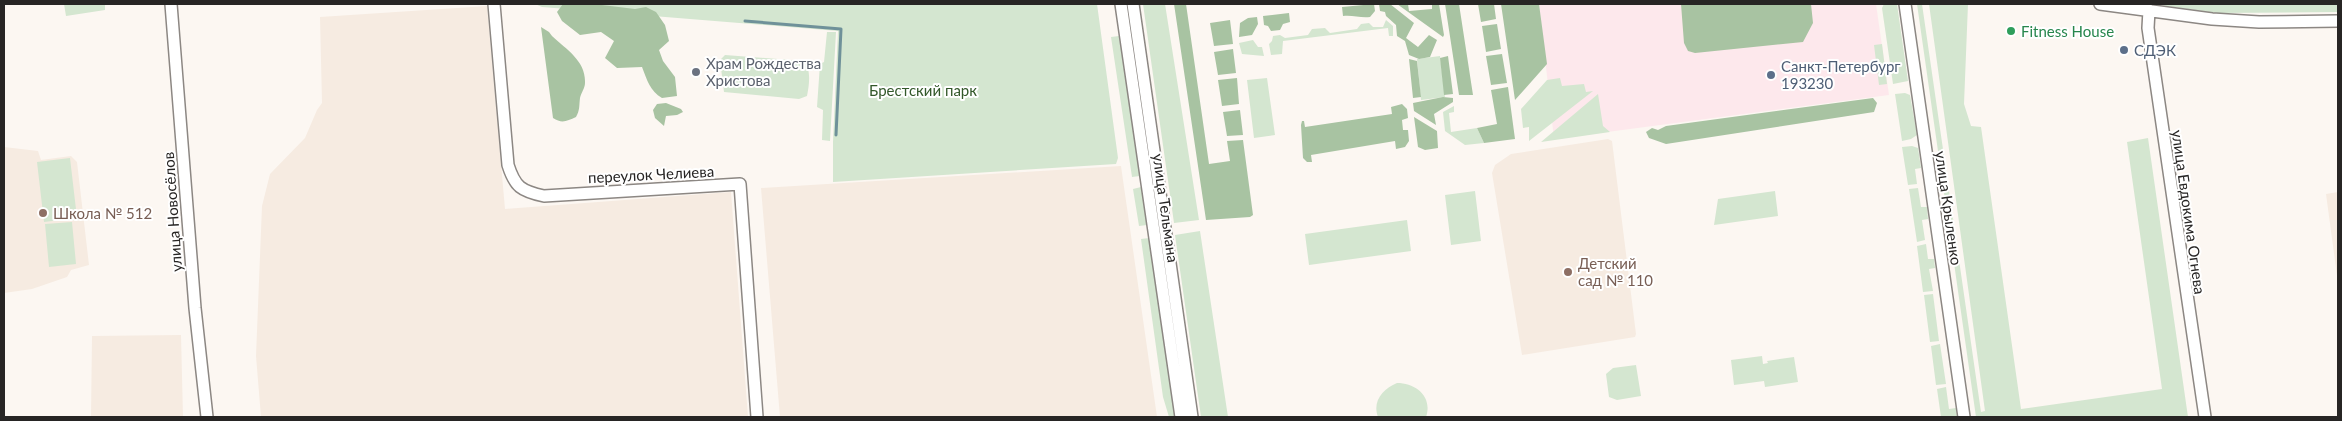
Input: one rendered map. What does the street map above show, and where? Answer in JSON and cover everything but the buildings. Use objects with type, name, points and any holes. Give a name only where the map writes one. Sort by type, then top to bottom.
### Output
[{"type":"street","name":"улица Новосёлов","points":[[171,4],[194,299],[207,417]]},
{"type":"street","name":"переулок Челиева","points":[[494,4],[508,165],[512,179],[520,188],[544,196],[740,184],[757,417]]},
{"type":"street","name":"улица Тельмана","points":[[1121,4],[1181,417]]},
{"type":"street","name":"улица Тельмана","points":[[1133,4],[1192,417]]},
{"type":"street","name":"улица Крыленко","points":[[1905,4],[1964,417]]},
{"type":"street","points":[[2100,4],[2212,19],[2259,22],[2338,21]]},
{"type":"street","name":"улица Евдокима Огнева","points":[[2149,10],[2148,28],[2205,417]]},
{"type":"shaded area","points":[[1539,4],[1876,4],[1889,95],[1554,139]]},
{"type":"shaded area","points":[[487,6],[505,209],[731,192],[748,417],[261,417],[256,356],[262,206],[270,174],[305,138],[322,103],[320,17]]},
{"type":"shaded area","name":"Детский сад № 110","points":[[1608,139],[1612,141],[1635,337],[1522,355],[1492,173],[1495,165],[1511,154]]},
{"type":"shaded area","name":"Школа № 512","points":[[4,147],[38,151],[41,160],[71,156],[77,162],[89,265],[71,270],[67,277],[32,289],[4,293]]},
{"type":"shaded area","points":[[1121,166],[1157,417],[780,417],[761,188]]},
{"type":"shaded area","points":[[2338,192],[2338,283],[2326,194]]},
{"type":"shaded area","points":[[181,335],[183,417],[91,417],[92,336]]},
{"type":"green space","points":[[64,4],[105,4],[105,10],[66,16]]},
{"type":"green space","name":"Брестский парк","points":[[535,4],[1097,4],[1118,158],[1116,164],[833,182],[838,31],[542,7]]},
{"type":"green space","points":[[563,4],[602,5],[635,9],[646,7],[656,12],[665,25],[669,41],[659,50],[663,61],[675,77],[677,96],[662,98],[658,95],[649,85],[642,67],[617,68],[605,58],[614,41],[601,32],[580,35],[562,21],[557,12]]},
{"type":"green space","points":[[1143,4],[1165,4],[1199,220],[1174,223]]},
{"type":"green space","points":[[1174,4],[1186,4],[1209,164],[1230,161],[1227,141],[1243,140],[1253,215],[1250,217],[1206,220]]},
{"type":"green space","points":[[1374,4],[1375,11],[1370,17],[1343,16],[1342,7]]},
{"type":"green space","points":[[1379,4],[1390,4],[1414,23],[1406,38],[1418,47],[1429,35],[1437,40],[1430,57],[1419,59],[1409,55],[1405,41],[1397,36],[1396,25],[1386,16],[1385,12],[1380,11]]},
{"type":"green space","points":[[1397,4],[1408,4],[1409,11],[1432,9],[1432,4],[1439,4],[1443,37]]},
{"type":"green space","points":[[1445,4],[1459,4],[1473,95],[1459,95]]},
{"type":"green space","points":[[1478,4],[1494,4],[1496,19],[1481,22]]},
{"type":"green space","points":[[1501,4],[1539,4],[1547,64],[1515,100]]},
{"type":"green space","points":[[1681,4],[1811,4],[1813,23],[1803,42],[1695,53],[1688,51],[1684,43]]},
{"type":"green space","points":[[1884,4],[1897,4],[1908,81],[1893,84],[1882,8]]},
{"type":"green space","points":[[1917,4],[1922,4],[1981,412],[1985,411],[1929,4],[1968,4],[1964,104],[1971,126],[1981,127],[2021,409],[2162,389],[2127,142],[2148,138],[2188,417],[1976,417]]},
{"type":"green space","points":[[2153,4],[2338,4],[2338,12],[2216,13]]},
{"type":"green space","points":[[1289,13],[1290,22],[1283,24],[1280,30],[1271,31],[1268,26],[1264,25],[1263,16]]},
{"type":"green space","points":[[1257,17],[1258,24],[1252,35],[1239,37],[1240,23],[1248,18]]},
{"type":"green space","points":[[1230,20],[1233,44],[1214,46],[1210,23]]},
{"type":"green space","points":[[1386,20],[1393,26],[1393,36],[1389,36],[1388,28],[1283,41],[1282,54],[1271,55],[1269,44],[1273,36],[1280,35],[1285,38],[1308,35],[1312,29],[1325,28],[1330,33],[1357,29],[1361,24],[1369,23],[1373,27],[1383,27]]},
{"type":"green space","points":[[1497,24],[1501,49],[1486,52],[1482,26]]},
{"type":"green space","points":[[541,27],[549,32],[574,56],[579,62],[584,75],[585,85],[580,98],[578,112],[576,117],[567,121],[559,121],[553,118]]},
{"type":"green space","points":[[827,32],[836,32],[830,141],[822,140],[823,110],[817,107],[820,64],[824,62]]},
{"type":"green space","points":[[1119,36],[1140,176],[1132,177],[1111,37]]},
{"type":"green space","points":[[1253,40],[1258,47],[1262,47],[1264,56],[1242,54],[1239,43]]},
{"type":"green space","points":[[1882,44],[1887,84],[1879,85],[1874,45]]},
{"type":"green space","points":[[1233,49],[1236,73],[1218,75],[1214,52]]},
{"type":"green space","points":[[1502,54],[1507,83],[1491,85],[1486,56]]},
{"type":"green space","points":[[725,55],[803,61],[809,73],[807,96],[799,99],[724,92],[720,60]]},
{"type":"green space","points":[[1440,56],[1445,97],[1421,100],[1417,59]]},
{"type":"green space","points":[[1448,56],[1453,94],[1444,95],[1440,58]]},
{"type":"green space","points":[[1409,59],[1417,61],[1421,97],[1413,98]]},
{"type":"green space","points":[[1237,78],[1239,104],[1222,106],[1218,80]]},
{"type":"green space","points":[[1267,78],[1275,135],[1254,138],[1247,80]]},
{"type":"green space","points":[[1560,78],[1562,86],[1584,84],[1586,92],[1593,91],[1529,141],[1529,127],[1523,128],[1521,109],[1547,80]]},
{"type":"green space","points":[[1508,87],[1515,139],[1484,143],[1477,128],[1497,124],[1491,90]]},
{"type":"green space","points":[[1905,93],[1910,95],[1917,135],[1902,141],[1895,94]]},
{"type":"green space","points":[[1598,94],[1603,126],[1610,132],[1541,142]]},
{"type":"green space","points":[[1443,97],[1453,98],[1453,102],[1434,114],[1436,125],[1414,111],[1413,103]]},
{"type":"green space","points":[[1873,98],[1877,103],[1874,112],[1666,144],[1649,138],[1646,132],[1652,128],[1658,130],[1666,126]]},
{"type":"green space","points":[[666,103],[681,109],[683,112],[677,115],[666,116],[664,126],[655,118],[653,110],[657,104]]},
{"type":"green space","points":[[1402,104],[1407,109],[1408,118],[1402,120],[1403,130],[1408,130],[1409,141],[1405,147],[1396,149],[1395,141],[1311,155],[1312,162],[1307,162],[1303,158],[1302,121],[1304,121],[1305,127],[1392,114],[1391,107]]},
{"type":"green space","points":[[1454,106],[1454,112],[1449,113],[1451,132],[1477,128],[1484,143],[1465,145],[1445,131],[1443,112]]},
{"type":"green space","points":[[1240,110],[1243,135],[1227,136],[1223,112]]},
{"type":"green space","points":[[1414,117],[1437,131],[1438,148],[1425,150],[1418,147]]},
{"type":"green space","points":[[1912,146],[1918,148],[1921,168],[1915,169],[1917,184],[1908,185],[1902,147]]},
{"type":"green space","points":[[70,158],[77,218],[44,222],[37,162]]},
{"type":"green space","points":[[1141,187],[1147,225],[1139,226],[1133,189]]},
{"type":"green space","points":[[1918,188],[1921,207],[1927,207],[1928,219],[1922,220],[1925,240],[1917,242],[1909,189]]},
{"type":"green space","points":[[1475,191],[1481,241],[1451,245],[1445,195]]},
{"type":"green space","points":[[1775,191],[1778,216],[1714,225],[1718,199]]},
{"type":"green space","points":[[1407,220],[1411,251],[1309,265],[1305,234]]},
{"type":"green space","points":[[72,222],[76,264],[49,267],[45,224]]},
{"type":"green space","points":[[1200,231],[1228,417],[1201,417],[1175,235]]},
{"type":"green space","points":[[1149,238],[1175,417],[1169,417],[1163,397],[1141,239]]},
{"type":"green space","points":[[1926,244],[1928,259],[1934,259],[1935,268],[1929,269],[1933,291],[1923,292],[1917,246]]},
{"type":"green space","points":[[1933,294],[1939,341],[1930,342],[1924,295]]},
{"type":"green space","points":[[1940,344],[1946,384],[1936,385],[1931,346]]},
{"type":"green space","points":[[1762,356],[1763,364],[1768,363],[1767,361],[1794,357],[1798,382],[1765,387],[1764,381],[1734,385],[1731,360]]},
{"type":"green space","points":[[1636,365],[1641,396],[1617,400],[1609,397],[1606,374],[1613,368]]},
{"type":"green space","points":[[1397,383],[1411,386],[1421,392],[1427,403],[1426,417],[1378,417],[1376,406],[1380,396]]},
{"type":"green space","points":[[1946,387],[1949,409],[1956,408],[1957,417],[1941,417],[1937,389]]},
{"type":"waterway","points":[[745,21],[841,29],[836,135]]},
{"type":"place","name":"Fitness House","points":[[2011,31]]},
{"type":"place","name":"СДЭК","points":[[2124,50]]},
{"type":"place","name":"Храм Рождества Христова","points":[[696,72]]},
{"type":"place","name":"Санкт-Петербург 193230","points":[[1771,75]]},
{"type":"place","name":"Школа № 512","points":[[43,213]]},
{"type":"place","name":"Детский сад № 110","points":[[1568,272]]}]
